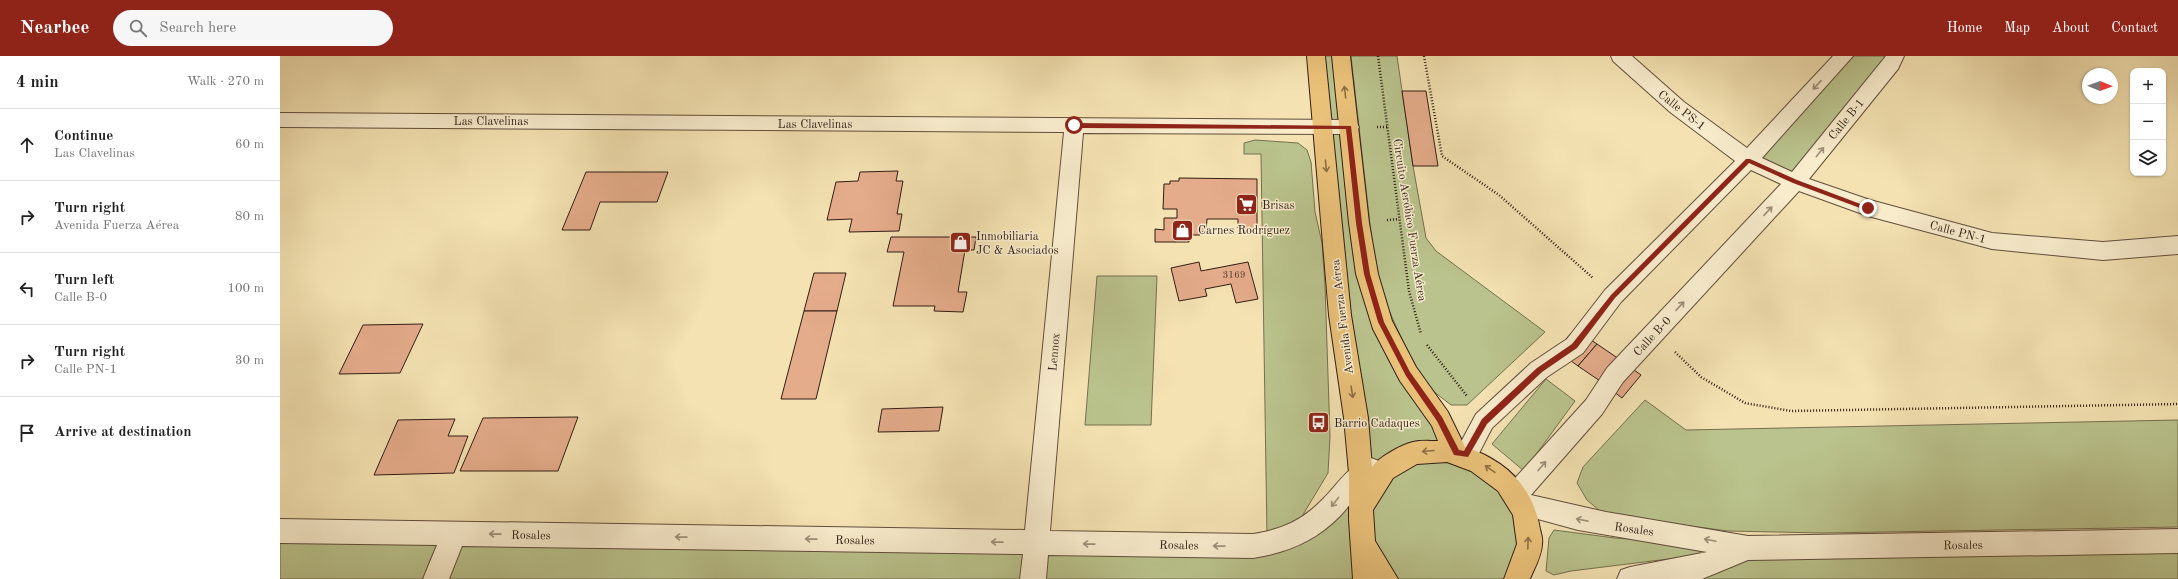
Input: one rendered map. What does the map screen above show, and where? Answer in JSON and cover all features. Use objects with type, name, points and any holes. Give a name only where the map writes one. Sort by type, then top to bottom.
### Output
[{"type":"main road","name":"Avenida Fuerza Aérea","points":[[1316,56],[1340,315],[1356,418],[1361,473],[1362,528],[1366,579]]},
{"type":"main road","points":[[1341,56],[1359,223],[1366,267],[1381,322],[1408,374],[1440,419],[1461,454]]},
{"type":"main road","points":[[1385,579],[1374,565],[1362,528],[1363,506],[1373,482],[1382,472],[1401,458],[1418,452],[1437,450],[1461,454],[1490,468],[1505,480],[1519,500],[1528,523],[1529,543],[1527,558],[1517,579]]},
{"type":"street","name":"Calle PS-1","points":[[1620,56],[1676,108],[1748,160]]},
{"type":"street","points":[[1461,454],[1484,421],[1539,370],[1575,346],[1613,296],[1748,160],[1844,56]]},
{"type":"street","name":"Calle B-1","points":[[1795,182],[1891,64],[1895,56]]},
{"type":"street","name":"Las Clavelinas","points":[[280,120],[1349,127]]},
{"type":"street","name":"Lennox","points":[[1033,579],[1074,125]]},
{"type":"street","name":"Calle PN-1","points":[[1748,160],[1795,182],[1868,208],[1992,241],[2103,251],[2178,245]]},
{"type":"street","name":"Calle B-0","points":[[1519,500],[1594,407],[1615,375],[1795,182]]},
{"type":"street","name":"Rosales","points":[[280,531],[1253,546],[1277,543],[1296,536],[1332,507],[1361,473],[1401,458]]},
{"type":"street","name":"Rosales","points":[[1519,500],[1560,516],[1607,525],[1698,537],[1748,548],[2178,541]]},
{"type":"street","points":[[436,579],[454,534]]},
{"type":"street","name":"Rosales","points":[[1630,579],[1701,567],[1748,548]]},
{"type":"path","name":"Circuito Aeróbico Fuerza Aérea","points":[[1378,56],[1409,291],[1423,340],[1468,395]]},
{"type":"path","points":[[1424,56],[1442,156],[1499,195],[1613,296]]},
{"type":"path","points":[[1654,334],[1702,377],[1745,403],[1791,411],[2178,404]]},
{"type":"green space","points":[[1316,56],[1341,56],[1367,274],[1440,419],[1521,504],[1517,579],[280,579],[280,531],[1277,543],[1361,473]]},
{"type":"green space","points":[[1351,56],[1397,56],[1413,166],[1426,238],[1436,251],[1545,332],[1467,405],[1451,405],[1433,391],[1414,366],[1383,297],[1374,259]]},
{"type":"green space","points":[[1844,56],[1895,56],[1795,182],[1748,160]]},
{"type":"green space","points":[[1255,140],[1298,143],[1307,150],[1311,162],[1315,212],[1322,243],[1325,285],[1330,436],[1328,473],[1301,518],[1283,530],[1267,535],[1261,154],[1244,154],[1244,143]]},
{"type":"green space","points":[[1097,276],[1157,276],[1151,425],[1085,425]]},
{"type":"green space","points":[[1546,379],[1575,401],[1524,471],[1492,444]]},
{"type":"green space","points":[[1645,400],[1686,430],[2178,420],[2178,527],[1823,533],[1728,531],[1622,517],[1600,511],[1587,500],[1577,483],[1583,467]]},
{"type":"green space","points":[[1554,530],[1615,538],[1697,544],[1701,555],[1571,571],[1554,575],[1546,571],[1549,538]]},
{"type":"green space","points":[[2178,541],[2178,579],[1630,579],[1748,548]]},
{"type":"building","points":[[1402,91],[1426,91],[1438,166],[1413,166]]},
{"type":"building","points":[[898,171],[896,181],[903,181],[897,214],[902,214],[899,231],[849,232],[852,219],[827,220],[836,182],[858,181],[860,172]]},
{"type":"building","points":[[586,172],[668,172],[657,202],[600,202],[590,230],[562,230]]},
{"type":"building","points":[[1179,178],[1257,179],[1257,229],[1238,228],[1238,219],[1207,219],[1206,232],[1201,232],[1200,235],[1189,235],[1189,242],[1155,242],[1155,229],[1164,230],[1164,218],[1177,218],[1177,209],[1163,209],[1164,184],[1170,184],[1170,181],[1179,181]]},
{"type":"building","points":[[891,237],[976,237],[974,250],[965,250],[958,292],[967,292],[963,312],[934,311],[935,306],[893,306],[904,252],[887,252]]},
{"type":"building","points":[[1199,262],[1201,271],[1248,262],[1258,299],[1236,303],[1231,284],[1205,289],[1207,296],[1179,301],[1171,268]]},
{"type":"building","points":[[814,273],[846,273],[837,311],[804,311]]},
{"type":"building","points":[[804,311],[837,311],[816,399],[781,399]]},
{"type":"building","points":[[423,324],[400,373],[339,374],[363,325]]},
{"type":"building","points":[[1575,329],[1597,344],[1578,366],[1556,350]]},
{"type":"building","points":[[1597,344],[1619,359],[1600,381],[1578,366]]},
{"type":"building","points":[[1619,359],[1641,375],[1622,398],[1600,381]]},
{"type":"building","points":[[943,407],[939,431],[878,432],[882,409]]},
{"type":"building","points":[[1311,414],[1324,414],[1325,432],[1313,432]]},
{"type":"building","points":[[578,417],[558,471],[460,471],[483,418]]},
{"type":"building","points":[[455,419],[448,436],[468,436],[454,473],[374,475],[398,420]]},
{"type":"place","name":"Brisas","points":[[1247,205]]},
{"type":"place","name":"Carnes Rodríguez","points":[[1183,230]]},
{"type":"place","name":"Inmobiliaria JC & Asociados","points":[[961,243]]},
{"type":"place","name":"Barrio Cadaques","points":[[1318,423]]},
{"type":"route","points":[[1074,125],[1349,127],[1359,223],[1367,274],[1381,322],[1408,374],[1440,419],[1456,453],[1466,455],[1484,421],[1539,370],[1575,346],[1613,296],[1748,160],[1795,182],[1868,208]]}]
